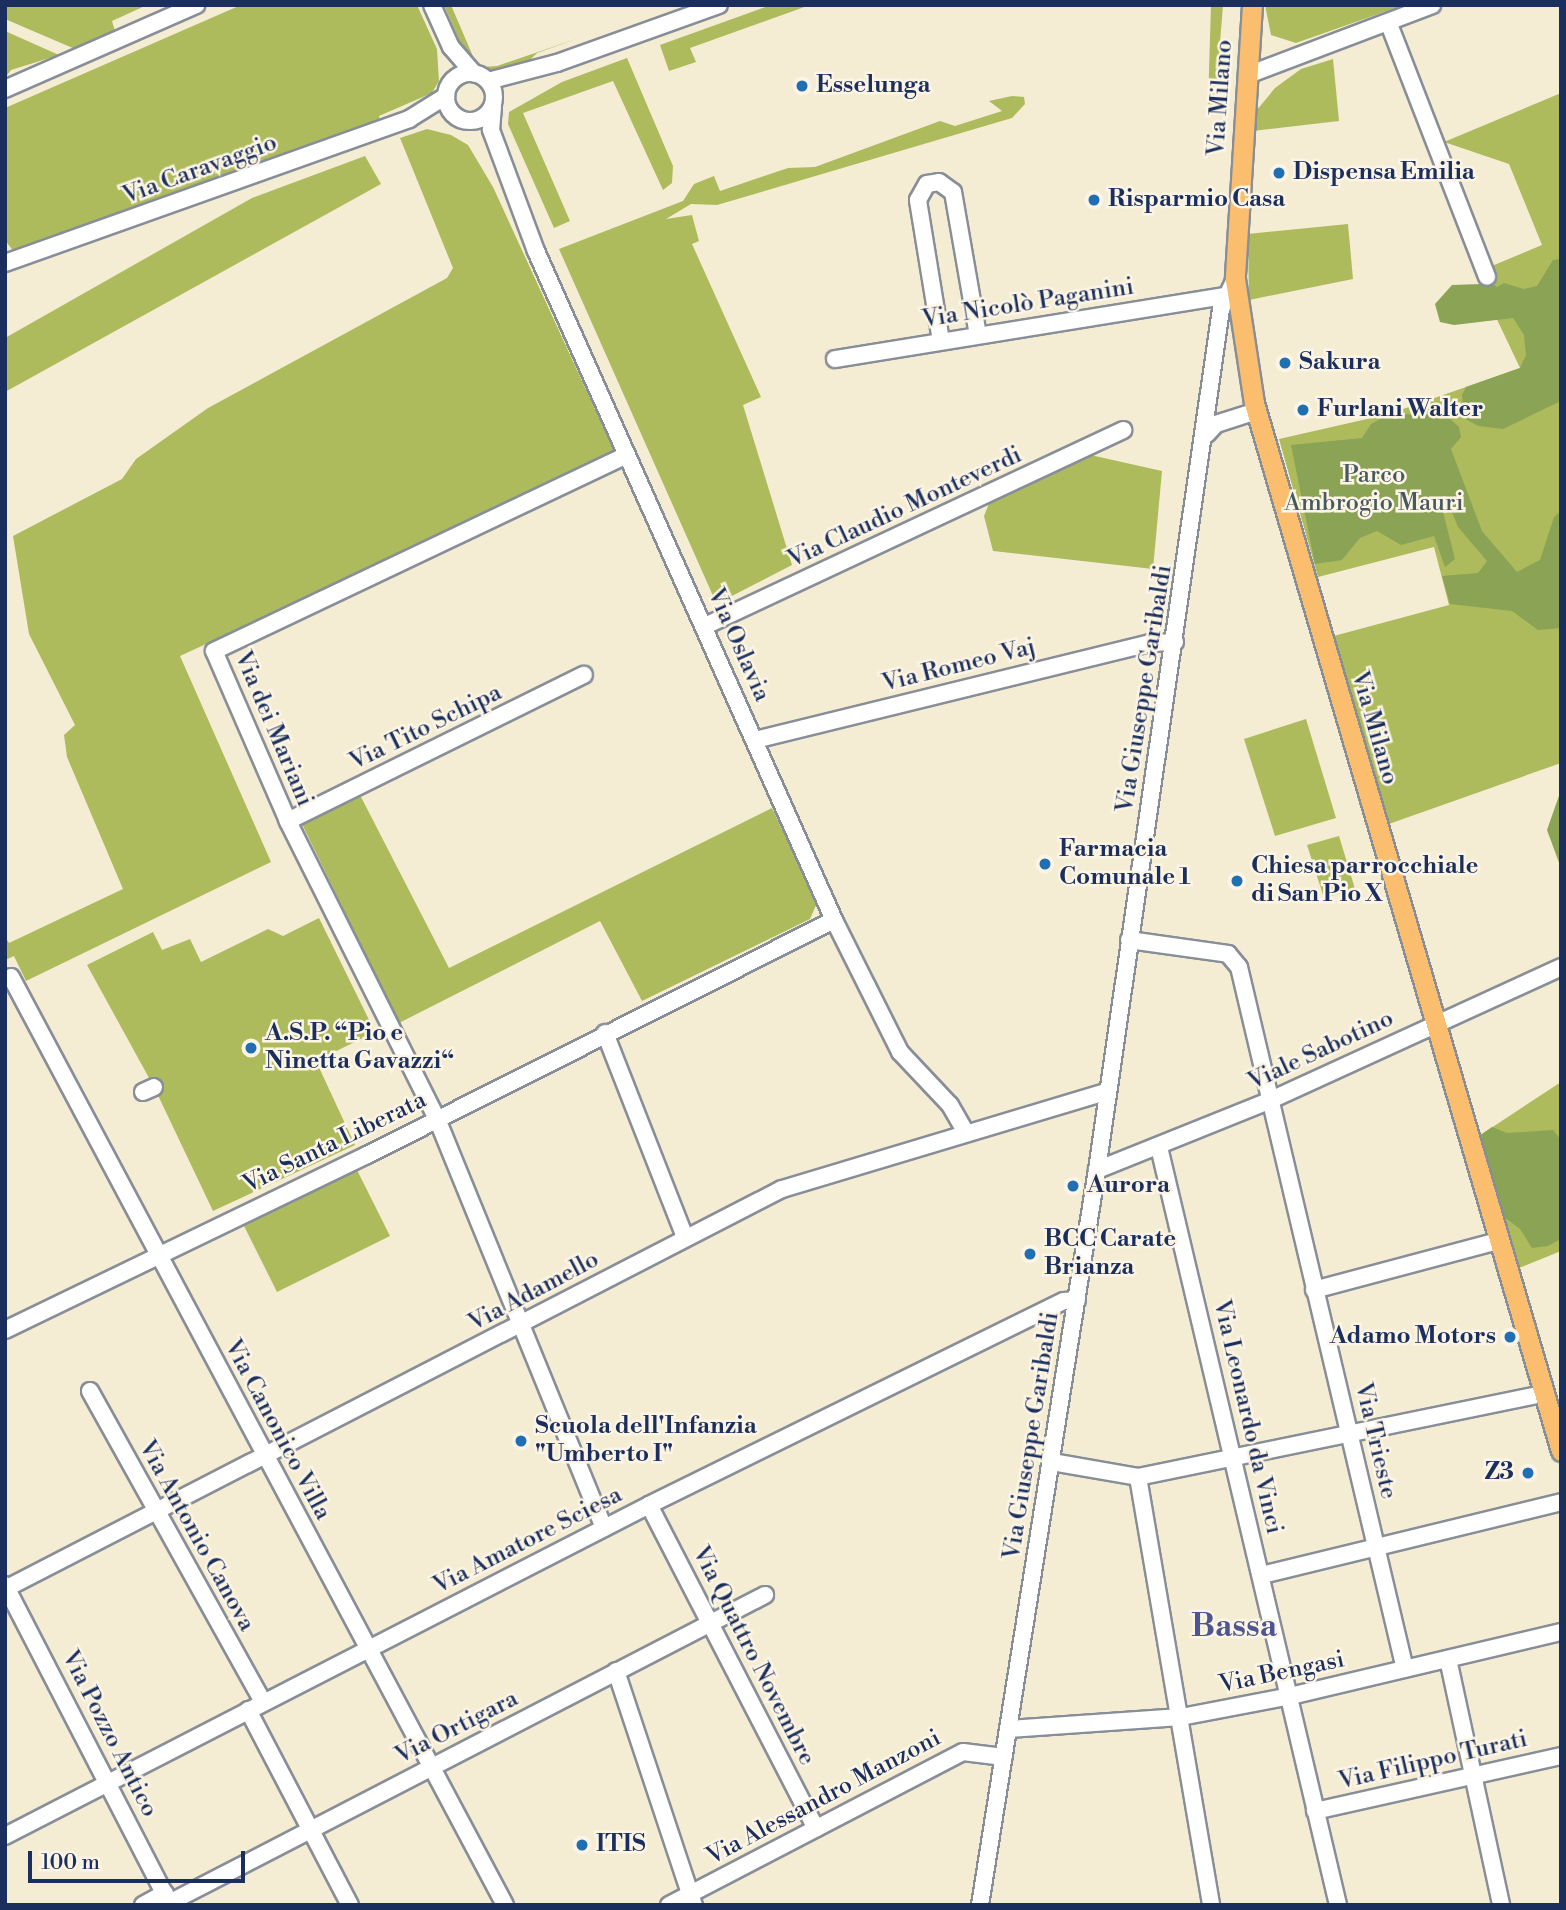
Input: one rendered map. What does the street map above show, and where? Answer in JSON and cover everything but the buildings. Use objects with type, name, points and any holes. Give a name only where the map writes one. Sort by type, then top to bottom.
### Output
[{"type":"main road","name":"Via Milano","points":[[1252,5],[1231,287],[1256,411],[1561,1451]]},
{"type":"street","points":[[5,89],[196,5]]},
{"type":"street","points":[[432,5],[451,47],[481,77],[494,103]]},
{"type":"street","points":[[449,88],[481,77],[557,63],[719,5]]},
{"type":"street","points":[[1248,75],[1389,24],[1432,5]]},
{"type":"street","points":[[1389,24],[1487,278]]},
{"type":"street","points":[[451,47],[449,88],[452,114],[467,122],[482,119],[494,103],[557,63]]},
{"type":"street","name":"Via Caravaggio","points":[[409,119],[449,88]]},
{"type":"street","name":"Via Oslavia","points":[[494,103],[490,122],[536,251],[834,920],[893,1041],[950,1105],[966,1133]]},
{"type":"street","name":"Via Caravaggio","points":[[5,263],[409,119],[452,114]]},
{"type":"street","name":"Via Oslavia","points":[[467,122],[500,156]]},
{"type":"street","points":[[941,341],[918,200],[927,184],[939,181],[953,192],[978,335]]},
{"type":"street","name":"Via Nicolò Paganini","points":[[835,359],[1231,287]]},
{"type":"street","name":"Via Giuseppe Garibaldi","points":[[980,1905],[1097,1170],[1106,1092],[1206,434],[1221,309],[1231,287]]},
{"type":"street","points":[[1206,434],[1216,424],[1256,411]]},
{"type":"street","name":"Via Claudio Monteverdi","points":[[705,626],[1123,430]]},
{"type":"street","name":"Via dei Mariani","points":[[604,1528],[523,1324],[437,1119],[288,821],[214,651],[626,454]]},
{"type":"street","name":"Via Romeo Vaj","points":[[755,740],[1124,649],[1175,642]]},
{"type":"street","name":"Via Tito Schipa","points":[[288,821],[584,675]]},
{"type":"street","name":"Via Santa Liberata","points":[[5,1330],[437,1119],[834,920]]},
{"type":"street","name":"Via Trieste","points":[[1129,940],[1228,954],[1234,960],[1271,1100],[1405,1669]]},
{"type":"street","name":"Viale Sabotino","points":[[1097,1170],[1271,1100],[1561,967]]},
{"type":"street","name":"Via Canonico Villa","points":[[11,977],[505,1905]]},
{"type":"street","points":[[605,1033],[685,1237]]},
{"type":"street","name":"Via Adamello","points":[[6,1588],[782,1189],[1106,1092]]},
{"type":"street","name":"Via Leonardo da Vinci","points":[[1159,1147],[1262,1576],[1286,1697],[1338,1905]]},
{"type":"street","points":[[1314,1290],[1498,1241]]},
{"type":"street","name":"Via Amatore Sciesa","points":[[5,1836],[649,1505],[1058,1304],[1077,1300]]},
{"type":"street","name":"Via Antonio Canova","points":[[90,1391],[256,1706],[311,1829],[350,1905]]},
{"type":"street","points":[[1052,1462],[1138,1478],[1544,1394]]},
{"type":"street","points":[[1138,1478],[1181,1717],[1211,1905]]},
{"type":"street","points":[[1262,1576],[1561,1503]]},
{"type":"street","name":"Via Quattro Novembre","points":[[649,1505],[816,1828]]},
{"type":"street","name":"Via Pozzo Antico","points":[[6,1588],[110,1782],[168,1900]]},
{"type":"street","name":"Via Ortigara","points":[[143,1905],[168,1900],[311,1829],[765,1595]]},
{"type":"street","name":"Via Bengasi","points":[[1009,1729],[1181,1717],[1286,1697],[1561,1632]]},
{"type":"street","points":[[1448,1659],[1501,1905]]},
{"type":"street","points":[[616,1671],[692,1899]]},
{"type":"street","name":"Via Alessandro Manzoni","points":[[669,1905],[692,1899],[816,1828],[963,1752],[1004,1757]]},
{"type":"street","name":"Via Filippo Turati","points":[[1315,1811],[1561,1756]]},
{"type":"green space","points":[[5,5],[147,5],[112,21],[115,31],[75,49],[5,19]]},
{"type":"green space","points":[[241,5],[417,5],[437,49],[439,81],[432,93],[379,116],[380,121],[14,252],[5,240],[5,108]]},
{"type":"green space","points":[[444,5],[451,5],[475,61],[483,67],[497,66],[579,38],[537,53],[523,67],[481,74],[469,63]]},
{"type":"green space","points":[[771,5],[810,5],[690,48],[696,62],[669,71],[660,45]]},
{"type":"green space","points":[[1211,5],[1223,5],[1215,105],[1208,104]]},
{"type":"green space","points":[[1265,5],[1401,6],[1296,43],[1271,35]]},
{"type":"green space","points":[[5,31],[59,55],[11,70],[5,78]]},
{"type":"green space","points":[[627,58],[673,166],[672,183],[663,190],[613,81],[523,113],[570,221],[554,228],[508,124],[509,112],[562,82]]},
{"type":"green space","points":[[1333,59],[1339,121],[1253,131],[1257,110],[1275,88],[1301,69]]},
{"type":"green space","name":"Parco Ambrogio Mauri","points":[[1561,93],[1561,763],[1386,825],[1330,637],[1449,605],[1434,547],[1318,577],[1279,439],[1389,414],[1520,368],[1475,273],[1542,245],[1509,164],[1444,142]]},
{"type":"green space","points":[[1012,96],[1024,97],[1025,104],[1012,118],[717,205],[691,204],[666,219],[692,215],[699,241],[692,244],[761,397],[743,405],[792,565],[724,600],[714,598],[559,249],[683,201],[694,184],[714,176],[720,191],[788,168],[815,167],[940,121],[955,126],[1002,111],[989,101]]},
{"type":"green space","points":[[427,129],[451,135],[468,145],[493,187],[616,455],[180,656],[271,862],[26,981],[14,956],[5,960],[5,937],[9,943],[123,889],[67,757],[64,735],[75,725],[29,634],[13,536],[122,479],[136,459],[208,408],[447,278],[453,268],[400,138]]},
{"type":"green space","points":[[365,156],[381,184],[5,392],[5,338],[252,198]]},
{"type":"green space","points":[[1348,224],[1353,279],[1249,300],[1248,234]]},
{"type":"green space","points":[[1560,259],[1561,401],[1503,429],[1478,426],[1464,418],[1462,395],[1466,387],[1520,368],[1526,355],[1524,335],[1513,318],[1454,325],[1440,322],[1435,304],[1452,285],[1482,284],[1475,273],[1497,287],[1504,283],[1524,289],[1537,286],[1553,260]]},
{"type":"green space","name":"Parco Ambrogio Mauri","points":[[1389,414],[1446,415],[1459,427],[1461,437],[1451,449],[1482,531],[1517,572],[1540,560],[1554,517],[1561,511],[1561,628],[1538,630],[1512,611],[1450,604],[1442,576],[1478,573],[1487,561],[1458,527],[1450,507],[1440,500],[1455,559],[1445,567],[1434,536],[1401,545],[1377,531],[1360,538],[1342,560],[1315,564],[1291,445],[1362,438],[1371,424]]},
{"type":"green space","points":[[1086,454],[1162,471],[1153,569],[993,551],[984,516],[990,501]]},
{"type":"green space","points":[[1306,719],[1336,818],[1275,836],[1244,739]]},
{"type":"green space","points":[[1561,790],[1561,868],[1547,830]]},
{"type":"green space","points":[[360,795],[449,968],[772,808],[817,903],[810,919],[642,1001],[600,921],[399,1023],[302,824]]},
{"type":"green space","points":[[1339,836],[1355,889],[1324,898],[1307,845]]},
{"type":"green space","points":[[319,918],[375,1032],[316,1061],[355,1145],[213,1211],[154,1087],[87,965],[153,932],[162,950],[190,939],[201,962],[268,929],[283,936]]},
{"type":"green space","points":[[1561,1082],[1561,1251],[1519,1268],[1479,1136]]},
{"type":"green space","points":[[1492,1127],[1507,1133],[1553,1130],[1561,1140],[1561,1239],[1548,1246],[1532,1248],[1520,1229],[1503,1216],[1479,1136]]},
{"type":"green space","points":[[357,1170],[390,1236],[277,1292],[244,1226]]},
{"type":"place","name":"Esselunga","points":[[802,86]]},
{"type":"place","name":"Dispensa Emilia","points":[[1279,173]]},
{"type":"place","name":"Risparmio Casa","points":[[1094,200]]},
{"type":"place","name":"Sakura","points":[[1285,363]]},
{"type":"place","name":"Furlani Walter","points":[[1303,410]]},
{"type":"place","name":"Farmacia Comunale 1","points":[[1045,864]]},
{"type":"place","name":"Chiesa parrocchiale di San Pio X","points":[[1237,881]]},
{"type":"place","name":"A.S.P. “Pio e Ninetta Gavazzi“","points":[[251,1048]]},
{"type":"place","name":"Aurora","points":[[1073,1186]]},
{"type":"place","name":"BCC Carate Brianza","points":[[1030,1254]]},
{"type":"place","name":"Adamo Motors","points":[[1510,1337]]},
{"type":"place","name":"Scuola dell'Infanzia \"Umberto I\"","points":[[521,1441]]},
{"type":"place","name":"Z3","points":[[1528,1473]]},
{"type":"place","name":"ITIS","points":[[582,1845]]},
{"type":"district","name":"Bassa","points":[[1234,1626]]}]
